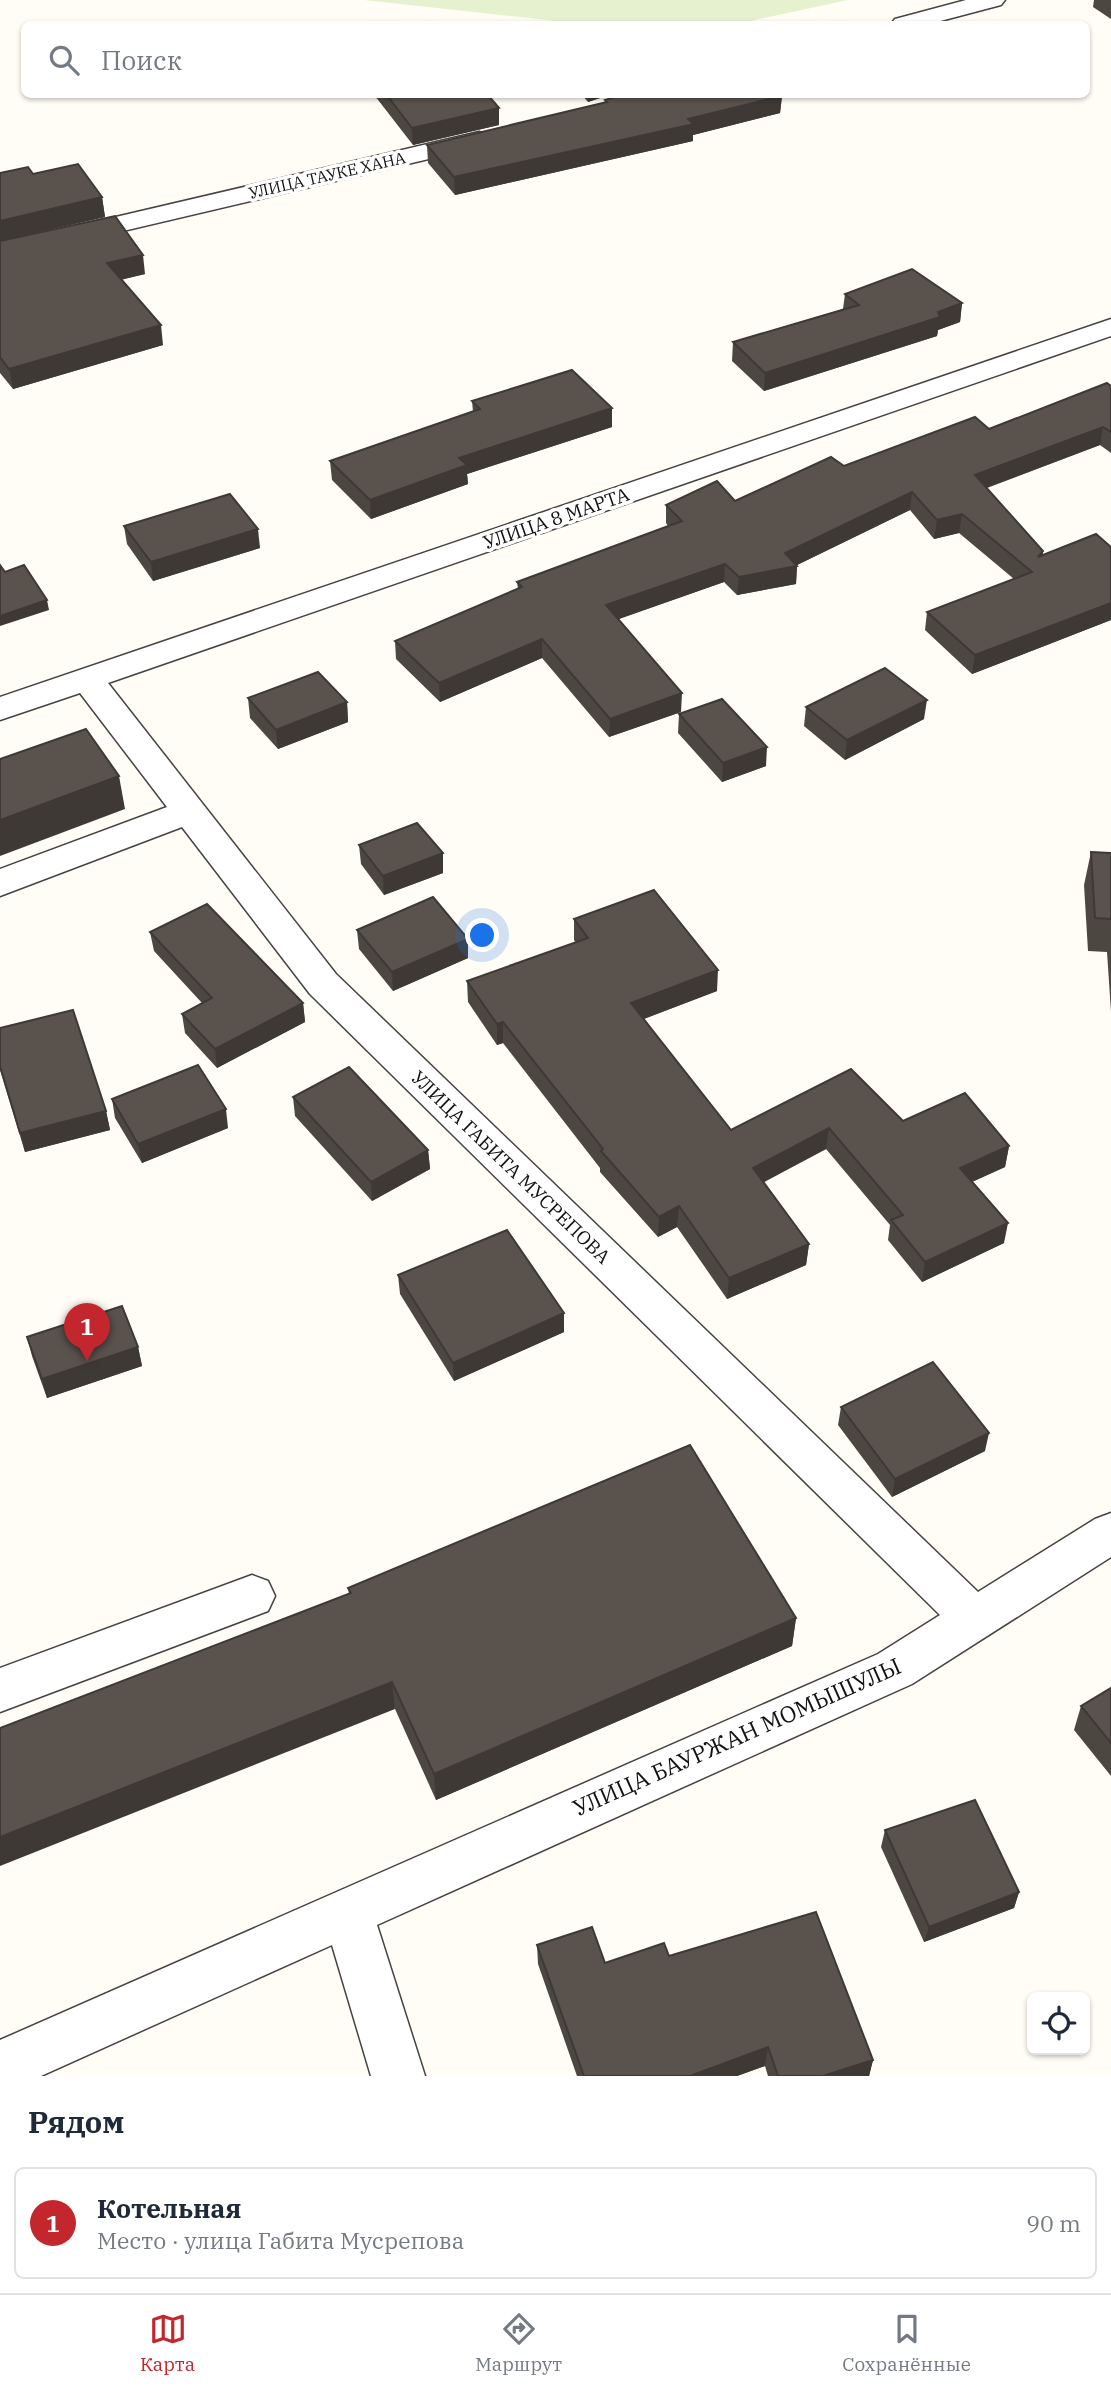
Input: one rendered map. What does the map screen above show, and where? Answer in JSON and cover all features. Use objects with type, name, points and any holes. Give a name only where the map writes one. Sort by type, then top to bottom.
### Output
[{"type":"street","points":[[915,21],[993,0]]},
{"type":"street","name":"УЛИЦА ТАУКЕ ХАНА","points":[[0,252],[500,135]]},
{"type":"street","name":"УЛИЦА 8 МАРТА","points":[[0,709],[1111,327]]},
{"type":"street","name":"УЛИЦА ГАБИТА МУСРЕПОВА","points":[[87,679],[323,984],[974,1618]]},
{"type":"street","points":[[0,883],[190,811]]},
{"type":"street","name":"УЛИЦА БАУРЖАН МОМЫШУЛЫ","points":[[0,2067],[895,1668],[1111,1533]]},
{"type":"street","points":[[0,1690],[252,1596]]},
{"type":"street","points":[[347,1912],[398,2076]]},
{"type":"green space","points":[[364,0],[848,0],[750,21],[556,21]]},
{"type":"building","points":[[389,98],[490,98],[499,108],[412,128]]},
{"type":"building","points":[[774,98],[688,119],[694,124],[454,177],[427,145],[607,102],[605,100]]},
{"type":"building","points":[[78,164],[102,197],[0,221],[0,173],[28,167],[33,174]]},
{"type":"building","points":[[115,216],[143,255],[107,263],[161,325],[9,369],[0,357],[0,241]]},
{"type":"building","points":[[912,269],[962,303],[938,312],[940,317],[765,373],[733,342],[859,305],[845,294]]},
{"type":"building","points":[[572,370],[612,408],[459,458],[467,465],[370,500],[330,461],[480,409],[472,401]]},
{"type":"building","points":[[1107,383],[1111,386],[1111,432],[1103,427],[975,475],[1043,551],[1038,557],[1096,534],[1111,547],[1111,603],[975,655],[927,612],[1032,572],[962,514],[937,520],[912,492],[785,553],[797,566],[739,577],[725,564],[606,605],[682,693],[610,719],[542,639],[439,683],[395,641],[522,587],[517,582],[682,521],[666,505],[717,481],[735,501],[831,457],[844,466],[975,417],[989,429]]},
{"type":"building","points":[[230,494],[258,529],[151,562],[124,526]]},
{"type":"building","points":[[0,565],[5,572],[24,565],[47,600],[0,616]]},
{"type":"building","points":[[885,668],[927,700],[847,740],[806,707]]},
{"type":"building","points":[[318,672],[347,702],[276,730],[248,698]]},
{"type":"building","points":[[722,699],[767,747],[723,763],[679,714]]},
{"type":"building","points":[[86,729],[119,776],[0,820],[0,759]]},
{"type":"building","points":[[417,823],[443,853],[383,876],[359,845]]},
{"type":"building","points":[[1091,852],[1111,853],[1111,919],[1095,918]]},
{"type":"building","points":[[654,890],[718,970],[631,1003],[731,1130],[851,1069],[903,1121],[965,1093],[1009,1146],[960,1168],[1008,1223],[925,1262],[891,1220],[903,1215],[829,1128],[753,1168],[809,1244],[729,1278],[679,1206],[659,1217],[601,1151],[603,1149],[503,1022],[497,1024],[467,981],[588,938],[574,919]]},
{"type":"building","points":[[433,897],[468,939],[392,972],[357,930]]},
{"type":"building","points":[[207,904],[303,1003],[215,1049],[182,1014],[212,998],[150,932]]},
{"type":"building","points":[[73,1010],[106,1111],[20,1133],[0,1066],[0,1028]]},
{"type":"building","points":[[198,1065],[226,1109],[138,1144],[112,1099]]},
{"type":"building","points":[[349,1067],[428,1150],[371,1182],[293,1097]]},
{"type":"building","points":[[507,1230],[564,1313],[453,1363],[398,1275]]},
{"type":"building","points":[[122,1306],[138,1347],[42,1379],[27,1337]]},
{"type":"building","points":[[933,1362],[989,1433],[895,1479],[841,1407]]},
{"type":"building","points":[[690,1445],[796,1618],[434,1774],[392,1682],[0,1837],[0,1728],[351,1593],[348,1588]]},
{"type":"building","points":[[1111,1688],[1111,1743],[1081,1706]]},
{"type":"building","points":[[975,1800],[1019,1892],[929,1927],[885,1830]]},
{"type":"building","points":[[816,1912],[873,2060],[823,2076],[778,2076],[768,2047],[690,2076],[584,2076],[537,1945],[592,1927],[605,1963],[664,1943],[669,1956]]},
{"type":"place","name":"Котельная","points":[[87,1361]]}]
